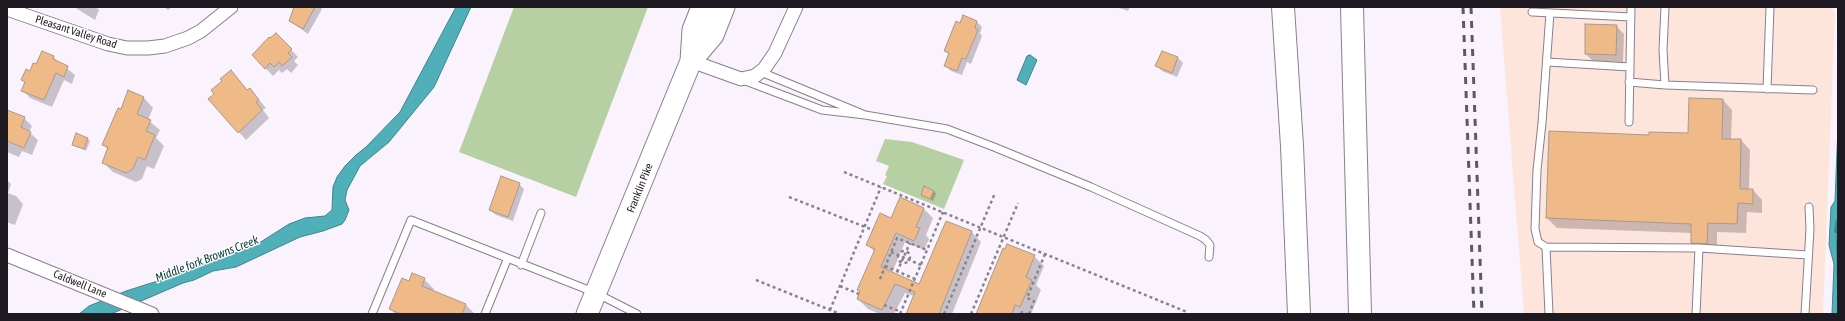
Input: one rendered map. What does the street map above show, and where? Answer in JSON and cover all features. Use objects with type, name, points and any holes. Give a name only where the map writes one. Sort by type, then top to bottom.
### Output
[{"type":"highway","points":[[1283,7],[1292,146],[1299,314]]},
{"type":"highway","points":[[1352,7],[1360,314]]},
{"type":"main road","name":"Franklin Pike","points":[[691,61],[693,30],[702,7]]},
{"type":"main road","name":"Franklin Pike","points":[[587,314],[691,61],[713,35],[724,7]]},
{"type":"street","name":"Pleasant Valley Road","points":[[7,9],[108,44],[127,48],[148,48],[165,46],[188,38],[201,31],[231,7]]},
{"type":"street","points":[[691,61],[741,79],[749,78],[761,72],[775,53],[796,7]]},
{"type":"street","name":"Caldwell Lane","points":[[7,255],[152,314]]},
{"type":"lane","points":[[1629,122],[1631,7]]},
{"type":"lane","points":[[1665,7],[1663,50],[1665,85]]},
{"type":"lane","points":[[1767,89],[1770,7]]},
{"type":"lane","points":[[1532,12],[1631,17]]},
{"type":"lane","points":[[1550,13],[1537,170],[1535,229],[1538,242],[1546,247],[1699,248],[1808,256]]},
{"type":"lane","points":[[1547,62],[1630,67]]},
{"type":"lane","points":[[761,72],[865,115]]},
{"type":"lane","points":[[741,79],[822,110],[865,115],[947,129],[1091,187],[1200,236],[1210,245],[1209,257]]},
{"type":"lane","points":[[1629,82],[1665,85],[1814,90]]},
{"type":"lane","points":[[1805,314],[1810,229],[1809,207]]},
{"type":"lane","points":[[521,265],[541,213]]},
{"type":"lane","points":[[372,314],[411,220],[507,260],[596,293],[637,314]]},
{"type":"lane","points":[[1546,247],[1549,314]]},
{"type":"lane","points":[[1696,314],[1699,248]]},
{"type":"lane","points":[[485,314],[507,260]]},
{"type":"path","points":[[844,172],[1187,312]]},
{"type":"path","points":[[830,310],[881,187]]},
{"type":"path","points":[[944,314],[995,193]]},
{"type":"path","points":[[789,197],[873,230]]},
{"type":"path","points":[[971,314],[1018,203]]},
{"type":"path","points":[[884,305],[901,313],[943,212]]},
{"type":"path","points":[[880,279],[898,238],[927,250]]},
{"type":"path","points":[[897,272],[910,243]]},
{"type":"path","points":[[898,255],[902,251],[906,252],[910,255],[909,260]]},
{"type":"path","points":[[891,252],[921,265]]},
{"type":"path","points":[[1021,314],[1022,312],[1028,314],[1034,301],[1027,298],[1045,254]]},
{"type":"path","points":[[898,255],[898,260],[901,263]]},
{"type":"path","points":[[901,263],[905,263],[909,260]]},
{"type":"path","points":[[885,266],[915,279]]},
{"type":"path","points":[[756,280],[840,314]]},
{"type":"path","points":[[840,286],[859,294]]},
{"type":"shaded area","points":[[1500,7],[1833,7],[1835,14],[1823,314],[1524,314]]},
{"type":"green space","points":[[514,7],[648,7],[576,197],[459,152]]},
{"type":"green space","points":[[885,139],[912,142],[964,160],[944,209],[883,184],[887,176],[885,175],[889,166],[876,161]]},
{"type":"water","points":[[456,7],[471,7],[434,87],[389,142],[360,166],[347,190],[345,200],[349,210],[342,224],[300,237],[236,267],[213,271],[111,314],[79,314],[89,306],[126,291],[164,279],[256,245],[289,224],[305,218],[325,216],[332,210],[333,187],[337,177],[345,166],[400,112]]},
{"type":"water","points":[[1030,55],[1037,60],[1026,85],[1017,80],[1027,56]]},
{"type":"water","points":[[1838,127],[1838,217],[1836,222],[1838,314],[1832,314],[1834,264],[1829,245],[1831,207],[1835,201]]},
{"type":"building","points":[[294,7],[315,7],[303,29],[289,21]]},
{"type":"building","points":[[963,15],[977,21],[975,28],[978,30],[966,59],[962,58],[957,71],[944,66],[949,53],[944,51],[956,21],[960,23]]},
{"type":"building","points":[[1585,24],[1617,25],[1616,55],[1585,54]]},
{"type":"building","points":[[276,33],[292,49],[288,53],[292,57],[282,66],[279,62],[274,67],[270,63],[265,69],[252,55],[269,37],[270,38]]},
{"type":"building","points":[[42,51],[54,56],[53,59],[68,66],[64,77],[56,73],[44,100],[21,91],[25,82],[21,80],[26,69],[30,71],[33,63],[36,64]]},
{"type":"building","points":[[1162,51],[1178,57],[1172,73],[1155,66]]},
{"type":"building","points":[[231,70],[247,90],[250,88],[259,100],[256,102],[262,110],[238,133],[208,99],[214,94],[211,90],[222,81],[220,79]]},
{"type":"building","points":[[128,90],[144,97],[137,114],[151,120],[146,131],[155,135],[145,160],[138,157],[133,169],[126,173],[102,163],[108,147],[102,145],[118,108],[121,109]]},
{"type":"building","points":[[1689,98],[1723,99],[1722,139],[1741,139],[1740,189],[1753,189],[1753,204],[1738,203],[1737,224],[1708,223],[1707,244],[1691,243],[1691,224],[1546,218],[1549,131],[1649,135],[1649,132],[1688,133]]},
{"type":"building","points":[[7,110],[25,117],[21,127],[31,132],[24,148],[7,141]]},
{"type":"building","points":[[76,133],[88,138],[84,149],[72,145]]},
{"type":"building","points":[[501,176],[520,183],[508,217],[489,210]]},
{"type":"building","points":[[924,186],[934,191],[930,199],[921,195]]},
{"type":"building","points":[[900,197],[924,208],[916,227],[920,228],[914,241],[896,233],[881,267],[919,284],[946,221],[972,231],[939,314],[906,314],[915,292],[895,284],[882,310],[857,299],[860,291],[857,290],[875,249],[866,245],[880,213],[891,218]]},
{"type":"building","points":[[1007,244],[1035,255],[1026,277],[1032,280],[1020,307],[1015,305],[1012,314],[976,314],[1003,248],[1005,249]]},
{"type":"building","points":[[412,273],[425,278],[422,286],[466,304],[462,314],[401,314],[389,309],[402,278],[409,281]]},
{"type":"waterway","points":[[1836,231],[1838,222]]},
{"type":"railway","points":[[1463,7],[1474,314]]},
{"type":"railway","points":[[1471,7],[1482,314]]},
{"type":"water label","name":"Middle fork Browns Creek","points":[[207,259]]}]
